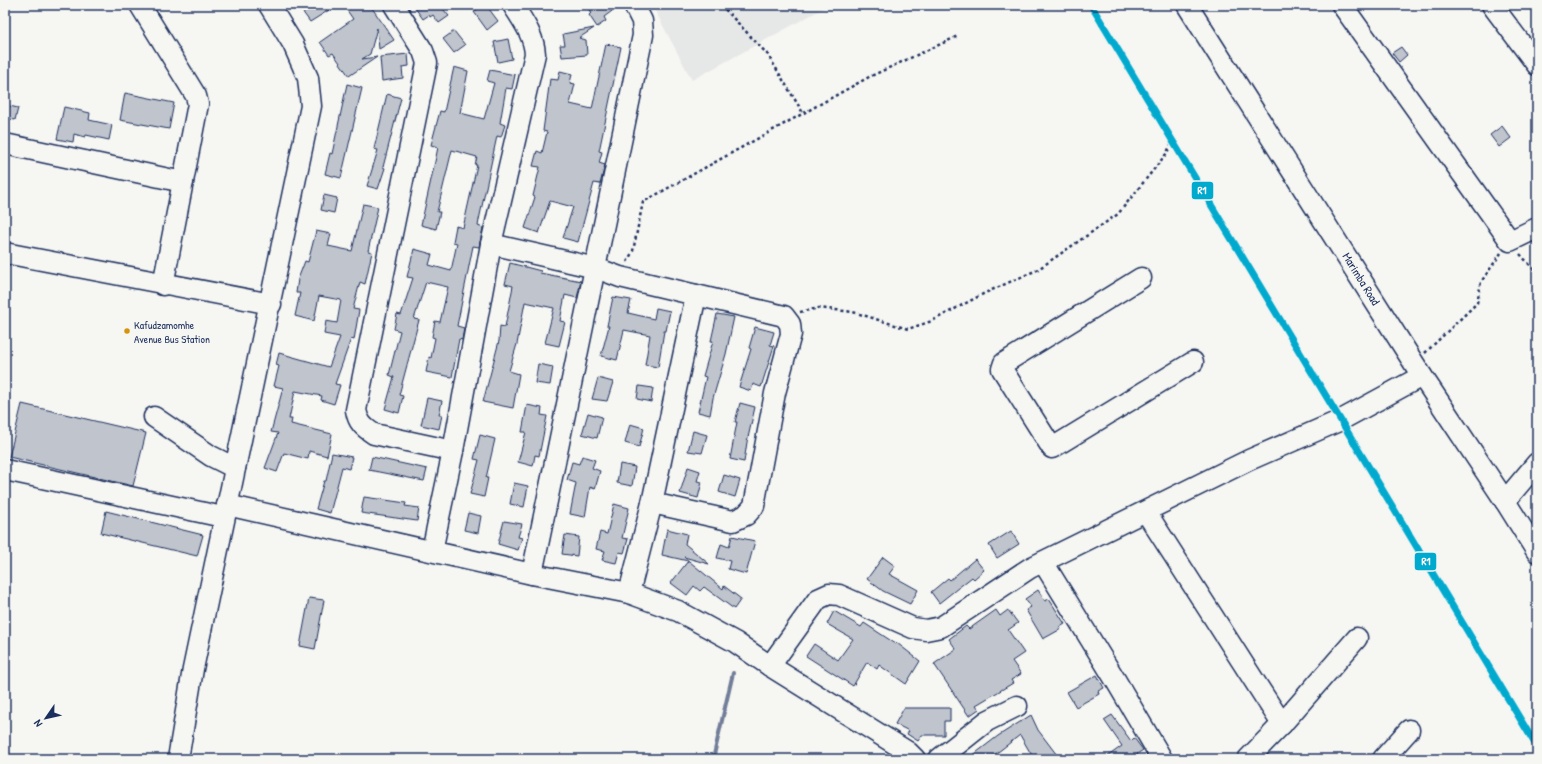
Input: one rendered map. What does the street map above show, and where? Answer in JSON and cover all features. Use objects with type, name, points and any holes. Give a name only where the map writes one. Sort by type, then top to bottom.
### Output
[{"type":"street","points":[[140,5],[196,96],[198,104],[163,285]]},
{"type":"street","points":[[178,759],[193,669],[225,511],[271,304],[311,106],[308,78],[293,44],[269,5]]},
{"type":"street","points":[[394,5],[423,51],[427,64],[356,410],[358,420],[364,428],[374,434],[452,451]]},
{"type":"street","points":[[432,551],[491,244],[535,54],[534,44],[530,34],[513,5]]},
{"type":"street","points":[[532,574],[643,35],[642,21],[634,5]]},
{"type":"street","name":"Marimba Road","points":[[1187,5],[1418,370],[1537,552]]},
{"type":"street","points":[[1342,5],[1510,241],[1537,228]]},
{"type":"street","points":[[1492,5],[1537,65]]},
{"type":"street","points":[[5,144],[183,182]]},
{"type":"street","points":[[491,244],[596,268],[620,277],[784,316],[790,324],[790,334],[775,393],[754,506],[746,515],[733,521],[652,503]]},
{"type":"street","points":[[5,253],[163,285],[271,304]]},
{"type":"street","points":[[1141,278],[1004,363],[1002,369],[1006,376],[1052,448],[1193,362]]},
{"type":"street","points":[[629,593],[652,503],[696,295]]},
{"type":"street","points":[[770,666],[818,599],[829,594],[839,595],[913,628],[926,630],[941,627],[1030,568],[1249,460],[1341,420],[1418,370]]},
{"type":"street","points":[[154,418],[211,456],[234,468]]},
{"type":"street","points":[[1505,501],[1537,464]]},
{"type":"street","points":[[5,470],[432,551],[532,574],[629,593],[678,611],[735,642],[770,666],[908,752],[915,759]]},
{"type":"street","points":[[1146,512],[1282,724]]},
{"type":"street","points":[[1043,562],[1162,759]]},
{"type":"street","points":[[1248,759],[1282,724],[1357,638]]},
{"type":"street","points":[[939,759],[987,721],[1017,706]]},
{"type":"street","points":[[1383,759],[1409,730]]},
{"type":"path","points":[[722,5],[768,55],[802,114]]},
{"type":"path","points":[[620,277],[633,251],[643,202],[869,77],[958,36]]},
{"type":"path","points":[[784,316],[819,308],[853,312],[908,329],[932,321],[985,293],[1037,270],[1118,214],[1167,153],[1174,136]]},
{"type":"path","points":[[1418,370],[1477,303],[1481,282],[1510,241],[1537,273]]},
{"type":"shaded area","points":[[652,5],[829,5],[692,80]]},
{"type":"building","points":[[312,5],[337,5],[310,22],[302,11]]},
{"type":"building","points":[[352,5],[370,5],[394,40],[379,49],[377,28],[370,54],[362,59],[377,57],[349,76],[333,53],[329,55],[320,42],[353,19],[346,9]]},
{"type":"building","points":[[413,5],[448,5],[443,9],[449,16],[439,23],[433,15],[430,17],[429,15],[423,19]]},
{"type":"building","points":[[483,5],[486,5],[498,21],[487,30],[474,12]]},
{"type":"building","points":[[586,5],[608,5],[612,11],[604,17],[606,21],[597,27],[589,15],[591,13]]},
{"type":"building","points":[[594,28],[579,38],[586,40],[587,55],[562,57],[560,45],[565,45],[563,34]]},
{"type":"building","points":[[454,31],[465,45],[454,53],[443,39]]},
{"type":"building","points":[[508,39],[512,59],[498,62],[494,42]]},
{"type":"building","points":[[606,44],[621,47],[599,151],[602,152],[599,163],[605,165],[600,184],[594,183],[578,242],[563,238],[573,207],[550,201],[539,233],[525,228],[535,197],[533,196],[540,167],[533,166],[537,151],[542,153],[547,132],[543,131],[550,79],[558,80],[560,71],[572,74],[570,83],[575,84],[570,104],[592,109]]},
{"type":"building","points":[[1401,47],[1407,55],[1399,62],[1392,53]]},
{"type":"building","points":[[408,54],[409,66],[402,67],[403,78],[382,81],[380,57]]},
{"type":"building","points":[[454,67],[468,71],[460,113],[484,119],[494,83],[487,81],[490,70],[515,75],[512,89],[506,88],[500,123],[505,125],[501,137],[497,136],[479,220],[478,226],[483,228],[479,247],[473,246],[457,326],[464,328],[462,340],[459,339],[452,377],[426,372],[429,357],[431,358],[435,338],[432,337],[435,321],[440,322],[448,287],[426,282],[414,319],[419,320],[399,395],[403,396],[399,413],[385,409],[394,377],[389,375],[400,331],[394,329],[397,314],[401,315],[413,278],[407,277],[414,249],[432,254],[429,265],[451,271],[457,243],[453,242],[456,226],[463,228],[477,165],[475,165],[477,157],[452,150],[437,212],[440,212],[436,229],[421,225],[438,147],[431,145],[440,111],[444,112]]},
{"type":"building","points":[[347,84],[362,88],[341,178],[325,174],[330,153],[332,154]]},
{"type":"building","points":[[125,93],[174,103],[169,129],[120,120]]},
{"type":"building","points":[[387,94],[401,98],[383,167],[385,168],[378,189],[367,186],[378,150],[374,149]]},
{"type":"building","points":[[5,105],[18,108],[15,120],[5,118]]},
{"type":"building","points":[[64,107],[90,113],[89,120],[112,125],[109,140],[74,134],[73,142],[57,139]]},
{"type":"building","points":[[1502,126],[1511,138],[1499,147],[1490,135]]},
{"type":"building","points":[[324,195],[337,198],[334,213],[321,210]]},
{"type":"building","points":[[363,204],[378,207],[368,251],[372,252],[365,284],[360,282],[353,309],[359,310],[354,340],[351,339],[335,384],[340,385],[334,404],[321,400],[322,396],[295,391],[289,419],[292,419],[291,424],[332,434],[327,456],[309,451],[308,459],[284,453],[277,472],[265,468],[278,433],[271,432],[283,388],[274,386],[279,366],[276,365],[279,353],[329,367],[340,337],[324,334],[326,321],[337,323],[341,300],[319,296],[314,321],[295,316],[300,293],[296,293],[298,279],[305,261],[308,262],[316,231],[331,234],[328,246],[352,251]]},
{"type":"building","points":[[510,263],[541,271],[540,273],[581,281],[577,298],[565,295],[560,321],[565,322],[559,346],[545,343],[554,308],[525,302],[517,344],[509,371],[519,374],[513,408],[483,402],[499,341],[500,326],[505,327],[513,286],[505,284]]},
{"type":"building","points":[[613,297],[631,300],[628,313],[654,319],[656,308],[670,311],[666,331],[664,331],[658,367],[645,365],[650,335],[624,330],[617,360],[601,356],[609,326],[607,326]]},
{"type":"building","points":[[717,314],[734,317],[710,415],[698,412],[706,377],[703,376],[713,341],[711,341]]},
{"type":"building","points":[[755,327],[774,332],[770,345],[774,346],[761,387],[753,384],[751,391],[739,387],[751,349],[749,348]]},
{"type":"building","points":[[538,364],[553,367],[550,385],[535,383]]},
{"type":"building","points":[[598,378],[613,382],[607,401],[592,399]]},
{"type":"building","points":[[639,386],[653,388],[651,402],[637,399]]},
{"type":"building","points":[[427,398],[442,401],[439,415],[442,415],[439,429],[421,425]]},
{"type":"building","points":[[740,403],[755,407],[744,462],[730,459],[737,422],[735,422]]},
{"type":"building","points":[[22,404],[146,433],[133,486],[9,457]]},
{"type":"building","points":[[527,405],[542,408],[541,415],[547,416],[539,456],[535,455],[533,466],[518,462],[526,432],[522,432]]},
{"type":"building","points":[[588,413],[602,417],[597,438],[582,434]]},
{"type":"building","points":[[630,424],[644,428],[639,447],[625,443]]},
{"type":"building","points":[[693,431],[707,435],[702,453],[688,451]]},
{"type":"building","points":[[480,435],[495,439],[486,478],[488,478],[484,497],[470,494],[479,460],[474,459]]},
{"type":"building","points":[[332,453],[352,457],[349,469],[342,467],[330,513],[316,509],[324,481],[326,481]]},
{"type":"building","points":[[582,456],[595,460],[592,468],[600,471],[595,489],[590,487],[585,517],[570,514],[576,483],[567,480],[572,462],[579,464]]},
{"type":"building","points":[[372,457],[427,469],[424,481],[369,470]]},
{"type":"building","points":[[620,464],[635,467],[632,486],[617,483]]},
{"type":"building","points":[[688,467],[700,471],[697,481],[702,482],[698,498],[680,493]]},
{"type":"building","points":[[724,475],[740,480],[735,497],[719,492]]},
{"type":"building","points":[[514,483],[528,486],[524,507],[510,504]]},
{"type":"building","points":[[364,497],[406,503],[405,506],[419,508],[417,521],[361,513]]},
{"type":"building","points":[[614,504],[629,508],[622,538],[628,539],[624,553],[619,552],[616,563],[602,560],[605,551],[596,549],[600,532],[607,534]]},
{"type":"building","points":[[106,511],[203,535],[197,556],[101,533]]},
{"type":"building","points":[[468,513],[481,516],[478,533],[464,530]]},
{"type":"building","points":[[504,521],[522,524],[518,537],[522,538],[518,550],[498,544]]},
{"type":"building","points":[[667,529],[687,534],[685,544],[709,564],[684,557],[723,589],[724,586],[741,599],[734,609],[704,587],[700,591],[694,586],[687,595],[671,583],[688,561],[662,555]]},
{"type":"building","points":[[1011,531],[1019,544],[997,558],[989,545]]},
{"type":"building","points":[[565,535],[579,537],[577,556],[562,554]]},
{"type":"building","points":[[732,536],[755,541],[746,574],[728,569],[730,561],[717,558],[721,544],[729,547]]},
{"type":"building","points":[[883,557],[895,566],[889,574],[918,590],[910,604],[883,591],[867,579]]},
{"type":"building","points":[[975,559],[984,570],[974,579],[972,577],[939,603],[931,592],[948,578],[950,580]]},
{"type":"building","points":[[1038,590],[1045,601],[1049,599],[1065,624],[1060,627],[1061,629],[1043,639],[1026,610],[1031,607],[1025,599]]},
{"type":"building","points":[[309,598],[324,600],[315,649],[300,646]]},
{"type":"building","points":[[996,610],[1000,616],[1008,610],[1018,623],[1008,630],[1024,653],[1012,661],[1021,674],[1011,680],[1013,683],[976,705],[979,709],[969,716],[934,664],[956,649],[949,639],[966,626],[969,629]]},
{"type":"building","points":[[834,611],[861,627],[864,623],[896,644],[897,643],[920,661],[906,684],[879,665],[877,669],[867,662],[853,686],[806,656],[814,644],[838,660],[853,639],[827,624]]},
{"type":"building","points":[[1097,675],[1104,688],[1098,691],[1099,694],[1076,707],[1067,692]]},
{"type":"building","points":[[904,708],[950,708],[950,721],[944,721],[944,735],[922,735],[918,741],[907,734],[909,731],[895,724]]},
{"type":"building","points":[[1031,715],[1038,730],[1060,759],[1034,759],[1020,735],[989,759],[968,759],[998,736]]},
{"type":"building","points":[[1112,715],[1131,741],[1134,738],[1143,750],[1137,754],[1140,759],[1104,759],[1122,746],[1104,720]]},
{"type":"waterway","points":[[713,759],[733,673]]},
{"type":"transit line","name":"R1","points":[[1091,5],[1537,747]]},
{"type":"place","name":"Kafudzamomhe Avenue Bus Station","points":[[127,331]]}]
